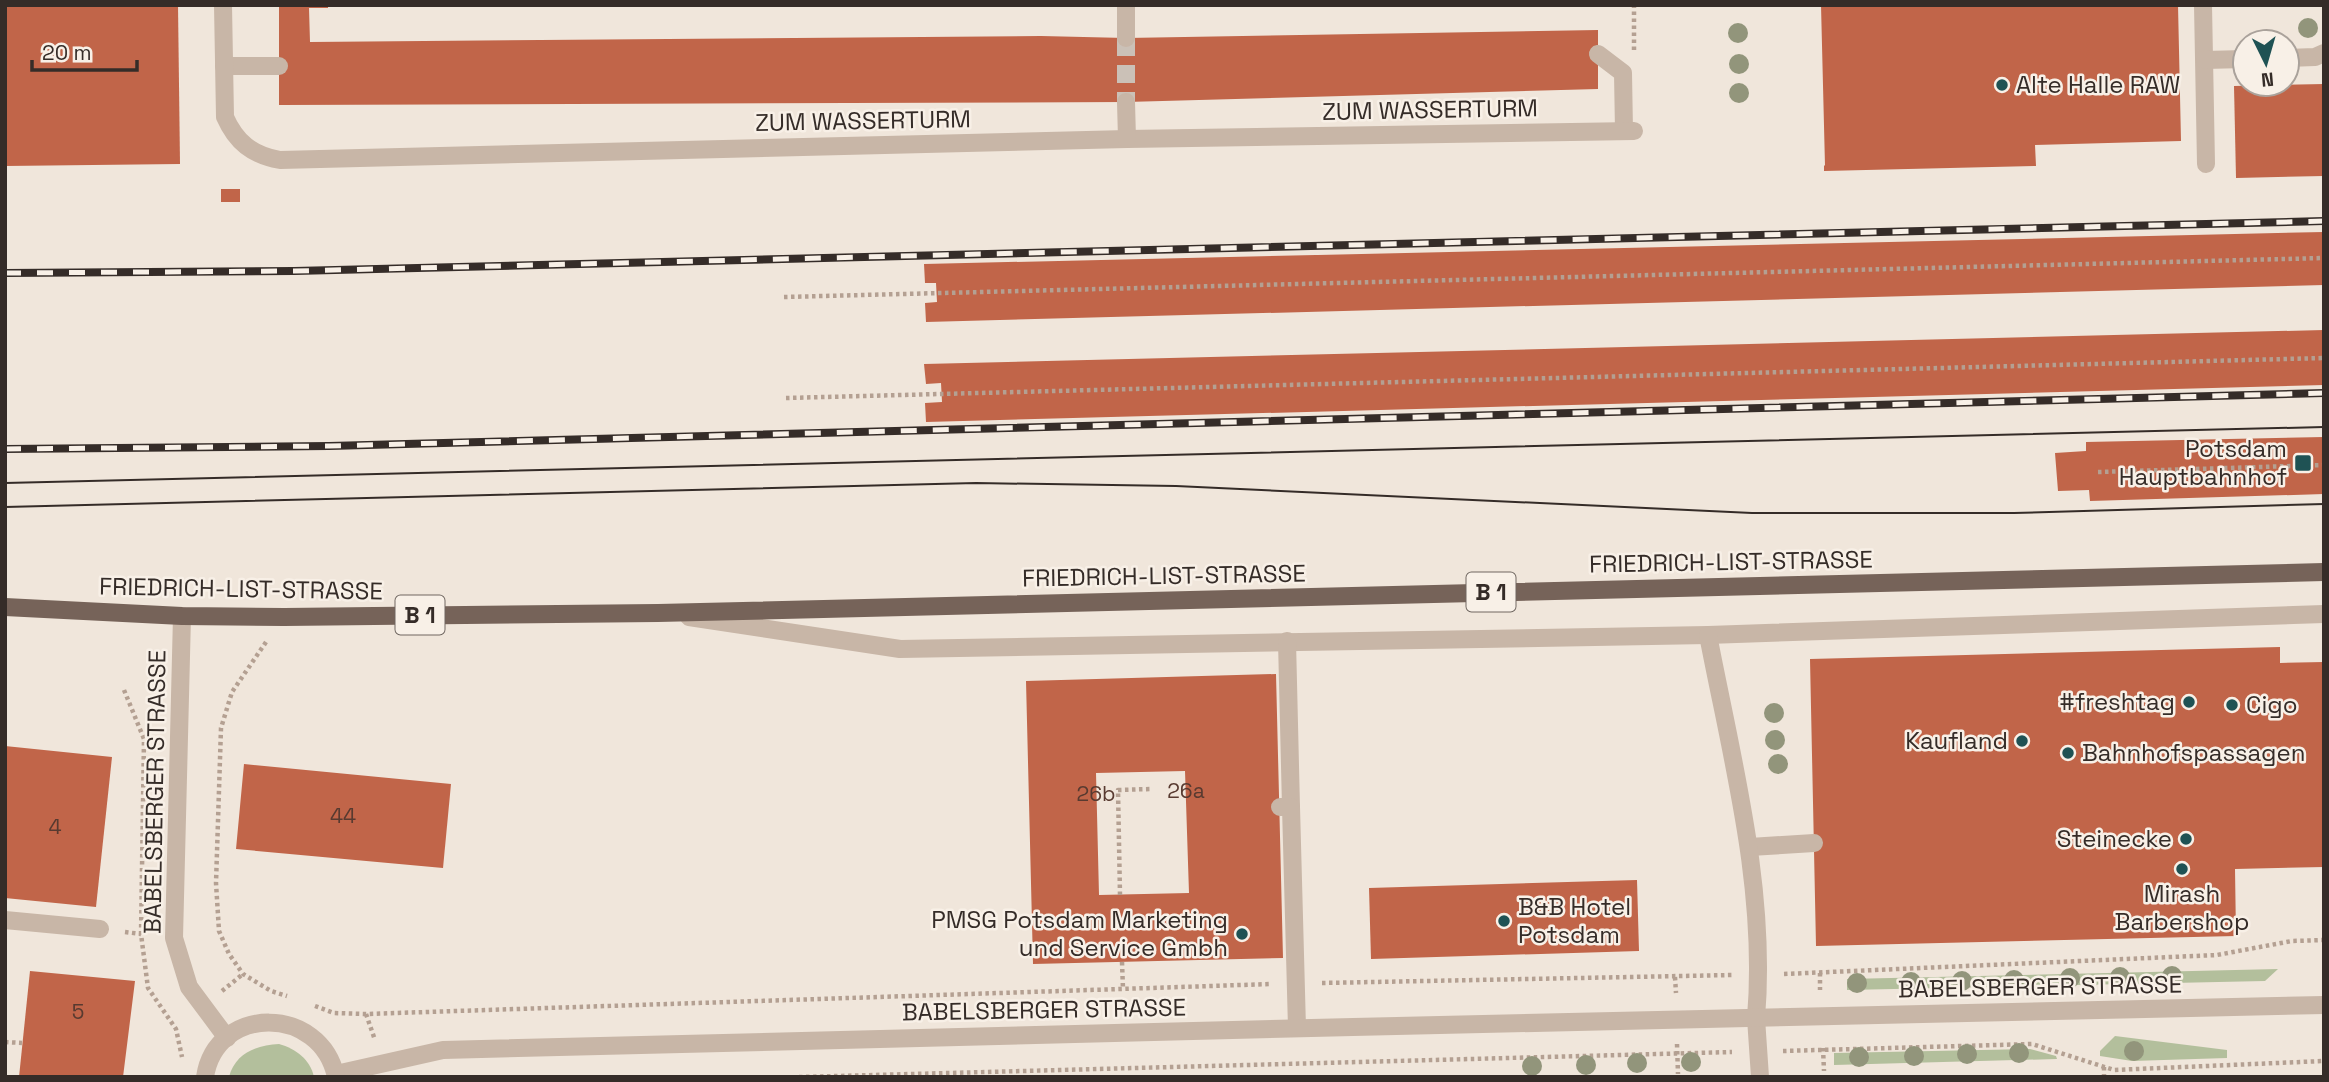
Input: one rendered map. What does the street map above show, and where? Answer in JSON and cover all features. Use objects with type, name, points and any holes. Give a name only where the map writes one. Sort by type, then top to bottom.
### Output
[{"type":"main road","name":"FRIEDRICH-LIST-STRASSE","points":[[5,607],[182,616],[284,617],[658,612],[2324,572]]},
{"type":"street","name":"ZUM WASSERTURM","points":[[223,5],[225,117],[230,130],[250,150],[264,157],[280,160],[1126,139],[1629,131],[1623,73],[1598,54]]},
{"type":"street","points":[[1126,5],[1126,38]]},
{"type":"street","points":[[2203,5],[2206,164]]},
{"type":"street","points":[[2301,58],[2315,57],[2324,53]]},
{"type":"street","points":[[2205,60],[2231,59]]},
{"type":"street","points":[[224,66],[279,66]]},
{"type":"street","points":[[1126,102],[1126,139]]},
{"type":"street","points":[[658,612],[900,649],[1708,635],[2324,614]]},
{"type":"street","name":"BABELSBERGER STRASSE","points":[[182,616],[174,938],[189,987],[227,1038]]},
{"type":"street","points":[[1708,635],[1750,847],[1760,975],[1756,1018],[1760,1077]]},
{"type":"street","points":[[1287,641],[1285,807],[1297,1028]]},
{"type":"street","points":[[1750,847],[1814,843]]},
{"type":"street","points":[[5,920],[100,929]]},
{"type":"street","name":"BABELSBERGER STRASSE","points":[[336,1075],[443,1050],[2324,1005]]},
{"type":"street","points":[[205,1077],[214,1054],[227,1038],[246,1026],[269,1021],[292,1025],[312,1036],[327,1053],[336,1075]]},
{"type":"path","points":[[784,297],[2324,258]]},
{"type":"path","points":[[786,398],[2324,358]]},
{"type":"path","points":[[2098,472],[2324,465]]},
{"type":"path","points":[[284,617],[232,692],[221,728],[216,883],[219,931],[229,954],[243,974],[271,991],[290,998]]},
{"type":"path","points":[[124,690],[144,739],[141,934],[148,988],[176,1029],[182,1052],[181,1064]]},
{"type":"path","points":[[1120,895],[1118,790],[1151,789]]},
{"type":"path","points":[[311,1005],[334,1013],[366,1014],[1296,984],[1760,975],[2217,955],[2292,942],[2324,940]]},
{"type":"path","points":[[1122,962],[1122,989]]},
{"type":"path","points":[[5,1042],[22,1043]]},
{"type":"path","points":[[799,1077],[2032,1044],[2115,1070],[2324,1061]]},
{"type":"path","points":[[2104,1067],[2105,1077]]},
{"type":"green space","points":[[2278,969],[2265,981],[1847,990],[1847,979]]},
{"type":"green space","points":[[2115,1036],[2227,1050],[2227,1058],[2132,1061],[2100,1056],[2100,1051]]},
{"type":"green space","points":[[279,1044],[301,1056],[314,1077],[229,1077],[236,1062],[248,1052]]},
{"type":"green space","points":[[2030,1049],[2056,1056],[2057,1059],[1834,1065],[1834,1053]]},
{"type":"building","points":[[5,5],[178,5],[180,164],[5,166]]},
{"type":"building","points":[[279,5],[328,5],[328,8],[309,8],[310,42],[1041,36],[1126,38],[1598,30],[1598,89],[1126,102],[279,105]]},
{"type":"building","name":"Alte Halle RAW","points":[[1821,5],[2178,5],[2181,141],[2035,145],[2036,166],[1824,171]]},
{"type":"building","points":[[2324,84],[2324,176],[2236,178],[2234,98],[2301,98],[2301,85]]},
{"type":"building","points":[[221,189],[240,189],[240,202],[221,202]]},
{"type":"building","points":[[2324,232],[2324,285],[926,322],[925,303],[937,302],[936,283],[925,283],[924,264]]},
{"type":"building","points":[[2324,330],[2324,385],[926,422],[925,403],[942,402],[941,383],[926,384],[924,364]]},
{"type":"building","points":[[2324,437],[2324,494],[2090,501],[2089,490],[2058,491],[2055,453],[2086,451],[2086,442]]},
{"type":"building","name":"Bahnhofspassagen","points":[[2280,647],[2280,663],[2324,662],[2324,867],[2235,869],[2236,936],[1816,946],[1810,659]]},
{"type":"building","points":[[1276,674],[1283,958],[1033,964],[1026,681]],"holes":[[[1185,771],[1189,893],[1099,895],[1096,773]]]},
{"type":"building","points":[[5,746],[112,757],[96,907],[5,898]]},
{"type":"building","points":[[244,764],[451,784],[443,868],[236,849]]},
{"type":"building","name":"B&B Hotel Potsdam","points":[[1637,880],[1639,951],[1371,959],[1369,888]]},
{"type":"building","points":[[30,971],[135,981],[123,1077],[19,1077]]},
{"type":"tunnel","points":[[1126,38],[1126,102]]},
{"type":"tram line","points":[[5,483],[2324,427]]},
{"type":"tram line","points":[[5,507],[976,483],[1176,486],[1752,513],[2014,513],[2324,504]]},
{"type":"railway","points":[[5,273],[294,271],[2324,221]]},
{"type":"railway","points":[[5,449],[329,446],[2324,393]]},
{"type":"place","name":"Alte Halle RAW","points":[[2002,85]]},
{"type":"place","name":"Potsdam Hauptbahnhof","points":[[2303,463]]},
{"type":"place","name":"#freshtag","points":[[2189,702]]},
{"type":"place","name":"Cigo","points":[[2232,705]]},
{"type":"place","name":"Kaufland","points":[[2022,741]]},
{"type":"place","name":"Bahnhofspassagen","points":[[2068,753]]},
{"type":"place","name":"Steinecke","points":[[2186,839]]},
{"type":"place","name":"Mirash Barbershop","points":[[2182,869]]},
{"type":"place","name":"B&B Hotel Potsdam","points":[[1504,921]]},
{"type":"place","name":"PMSG Potsdam Marketing und Service Gmbh","points":[[1242,934]]}]
